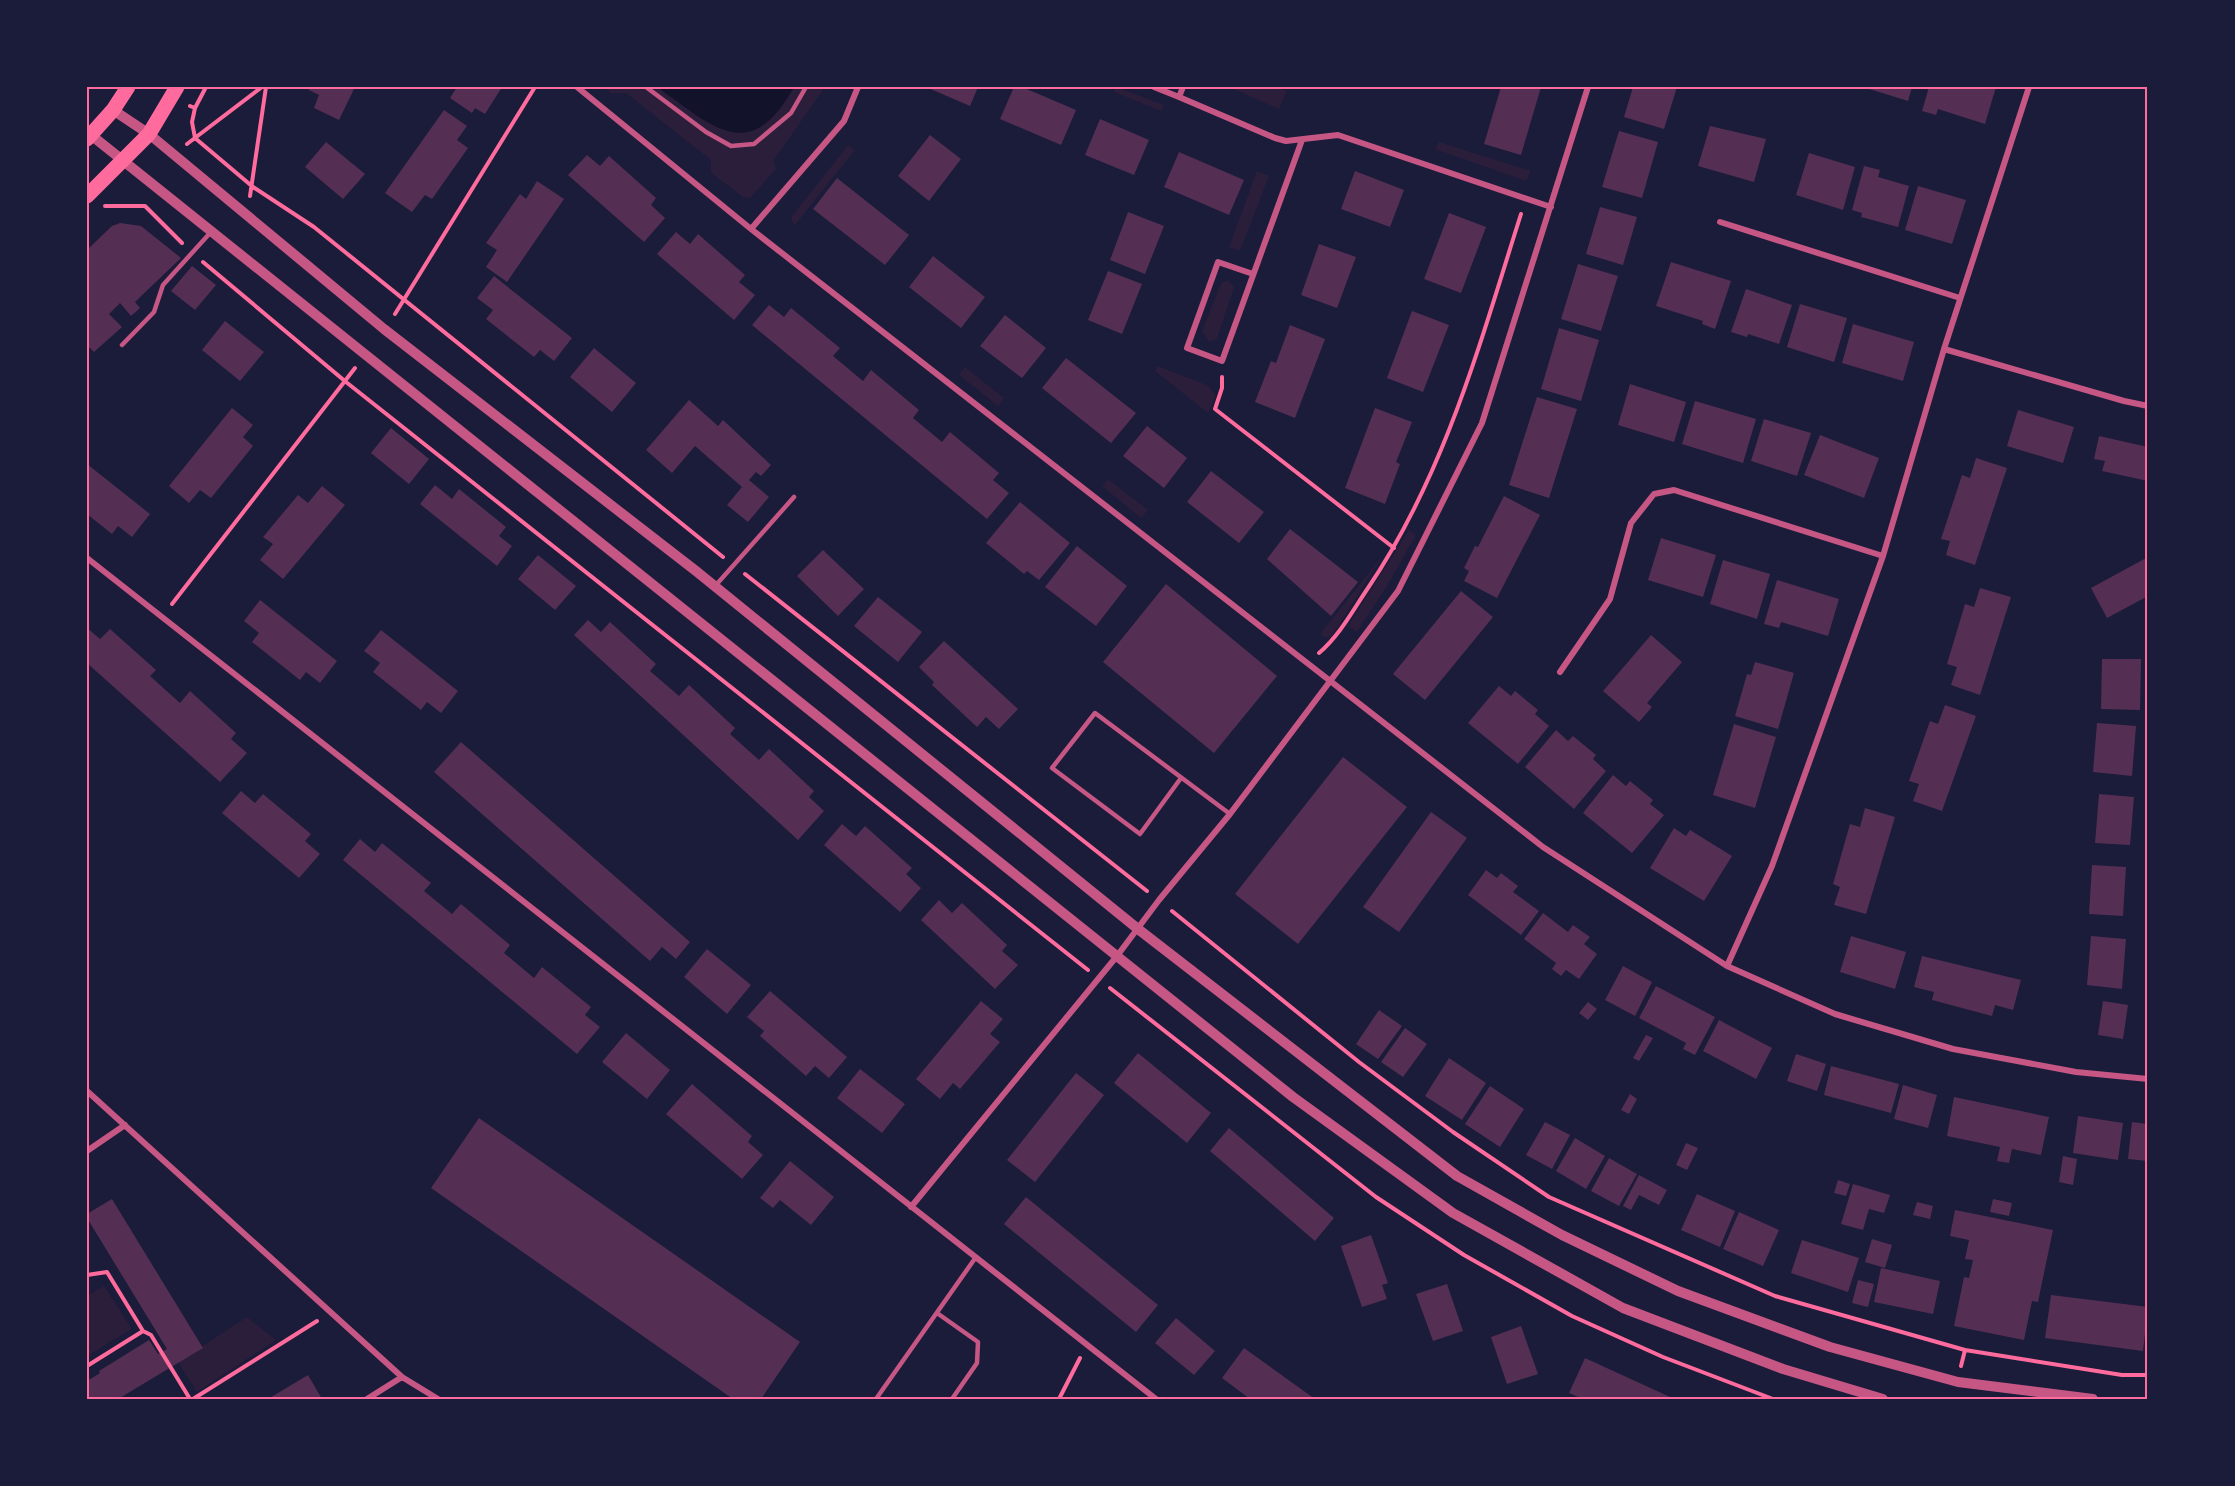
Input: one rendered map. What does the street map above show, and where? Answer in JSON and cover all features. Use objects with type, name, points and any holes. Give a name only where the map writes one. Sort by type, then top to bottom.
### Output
[{"type":"main road","points":[[89,137],[113,110],[128,87]]},
{"type":"main road","points":[[87,196],[149,134],[177,87]]},
{"type":"street","points":[[577,87],[752,229],[1543,847],[1727,966],[1834,1014],[1953,1049],[2076,1072],[2148,1079]]},
{"type":"street","points":[[752,229],[844,121],[858,87]]},
{"type":"street","points":[[1154,87],[1275,138],[1302,140],[1338,135],[1551,207]]},
{"type":"street","points":[[1179,97],[1183,87]]},
{"type":"street","points":[[911,1207],[1230,814],[1398,591],[1482,423],[1588,87]]},
{"type":"street","points":[[1727,966],[1772,866],[1883,556],[1944,349],[2029,87]]},
{"type":"street","points":[[113,110],[149,134],[384,329],[715,586],[1138,929],[1456,1176],[1562,1235],[1689,1295],[1830,1347],[1958,1382],[2093,1399]]},
{"type":"street","points":[[89,137],[123,161],[210,233],[1293,1097],[1453,1213],[1623,1308],[1783,1369],[1882,1399]]},
{"type":"street","points":[[1253,274],[1218,262],[1187,348],[1222,361],[1302,140]]},
{"type":"street","points":[[1720,222],[1960,298]]},
{"type":"street","points":[[1944,349],[2148,406]]},
{"type":"street","points":[[1560,672],[1610,599],[1631,524],[1653,494],[1674,490],[1883,556]]},
{"type":"street","points":[[87,558],[1156,1399]]},
{"type":"street","points":[[87,1091],[402,1377],[438,1399]]},
{"type":"street","points":[[87,1151],[125,1125]]},
{"type":"street","points":[[367,1399],[402,1377]]},
{"type":"lane","points":[[646,87],[706,132],[731,146],[754,144],[791,114],[806,87]]},
{"type":"lane","points":[[122,345],[154,312],[163,285],[210,233]]},
{"type":"lane","points":[[715,586],[794,497]]},
{"type":"lane","points":[[1181,778],[1140,834],[1052,768],[1095,713],[1230,814]]},
{"type":"lane","points":[[876,1399],[976,1257]]},
{"type":"lane","points":[[937,1313],[978,1342],[977,1363],[952,1399]]},
{"type":"path","points":[[195,108],[206,87]]},
{"type":"path","points":[[240,211],[252,194],[266,87]]},
{"type":"path","points":[[195,138],[253,187],[314,227],[1359,1062],[1453,1132],[1550,1197],[1775,1296],[1965,1350],[2122,1375],[2148,1375]]},
{"type":"path","points":[[1307,663],[1332,641],[1394,548],[1419,503],[1471,374],[1526,198]]},
{"type":"path","points":[[145,206],[192,253],[346,382]]},
{"type":"path","points":[[1222,361],[1222,388],[1215,409],[1394,548]]},
{"type":"path","points":[[87,1275],[107,1272],[143,1331],[151,1335],[191,1399],[330,1312]]},
{"type":"path","points":[[87,1366],[143,1331]]},
{"type":"path","points":[[1059,1399],[1087,1344]]},
{"type":"path","points":[[1958,1382],[1965,1350]]},
{"type":"shaded area","points":[[604,87],[825,87],[774,160],[776,169],[750,198],[743,197],[711,173],[711,160],[626,93],[611,93]]},
{"type":"shaded area","points":[[657,87],[794,87],[778,111],[762,126],[746,132],[730,132],[696,115]]},
{"type":"shaded area","points":[[1116,87],[1164,105],[1161,111],[1114,92]]},
{"type":"shaded area","points":[[1229,87],[1277,87],[1287,91],[1279,109]]},
{"type":"shaded area","points":[[1439,142],[1531,171],[1526,181],[1435,149]]},
{"type":"shaded area","points":[[848,145],[855,150],[795,225],[791,220],[792,216]]},
{"type":"shaded area","points":[[1257,171],[1269,176],[1240,251],[1229,247]]},
{"type":"shaded area","points":[[1228,280],[1234,287],[1217,339],[1209,342],[1202,331],[1221,283]]},
{"type":"shaded area","points":[[1157,366],[1207,385],[1216,395],[1208,413],[1155,371]]},
{"type":"shaded area","points":[[965,367],[1004,398],[998,406],[959,375]]},
{"type":"shaded area","points":[[1108,479],[1148,510],[1141,518],[1102,486]]},
{"type":"shaded area","points":[[1409,530],[1416,535],[1357,632],[1348,626]]},
{"type":"shaded area","points":[[1384,554],[1332,636],[1326,638],[1320,634]]},
{"type":"shaded area","points":[[104,1286],[132,1329],[87,1356],[87,1296]]},
{"type":"shaded area","points":[[247,1317],[276,1340],[197,1392],[178,1362]]},
{"type":"building","points":[[310,87],[355,87],[339,120],[314,108],[319,95],[309,90]]},
{"type":"building","points":[[457,87],[502,87],[485,114],[475,108],[472,113],[450,98]]},
{"type":"building","points":[[926,87],[978,87],[970,106]]},
{"type":"building","points":[[1014,87],[1022,87],[1076,110],[1061,145],[1000,119]]},
{"type":"building","points":[[1501,87],[1541,87],[1521,155],[1484,144]]},
{"type":"building","points":[[1633,87],[1677,87],[1664,129],[1624,117]]},
{"type":"building","points":[[1863,87],[1912,87],[1908,101]]},
{"type":"building","points":[[1929,87],[1996,87],[1985,124],[1938,109],[1936,115],[1922,111]]},
{"type":"building","points":[[444,110],[467,126],[457,140],[468,148],[432,199],[425,195],[412,212],[385,193]]},
{"type":"building","points":[[1100,119],[1149,140],[1134,175],[1085,155]]},
{"type":"building","points":[[1710,126],[1766,139],[1754,182],[1698,166]]},
{"type":"building","points":[[1619,131],[1658,142],[1642,198],[1602,187]]},
{"type":"building","points":[[930,135],[961,159],[929,201],[898,176]]},
{"type":"building","points":[[326,142],[365,174],[343,199],[305,167]]},
{"type":"building","points":[[1179,152],[1244,180],[1229,215],[1164,187]]},
{"type":"building","points":[[1809,153],[1855,167],[1843,210],[1796,195]]},
{"type":"building","points":[[587,155],[600,166],[609,156],[656,198],[651,205],[665,218],[644,242],[568,175]]},
{"type":"building","points":[[1864,166],[1880,170],[1878,177],[1909,186],[1898,227],[1861,217],[1862,213],[1852,210]]},
{"type":"building","points":[[1355,171],[1404,190],[1390,227],[1341,209]]},
{"type":"building","points":[[837,178],[909,235],[885,265],[813,209]]},
{"type":"building","points":[[537,181],[564,199],[507,282],[486,267],[497,250],[486,243],[520,194],[526,199]]},
{"type":"building","points":[[1918,186],[1966,200],[1952,244],[1905,230]]},
{"type":"building","points":[[1600,207],[1637,217],[1623,265],[1586,254]]},
{"type":"building","points":[[1128,212],[1164,226],[1145,274],[1110,260]]},
{"type":"building","points":[[1449,213],[1486,227],[1461,293],[1424,279]]},
{"type":"building","points":[[120,223],[141,226],[181,258],[135,302],[140,308],[131,316],[120,303],[109,314],[122,327],[94,352],[89,347],[87,348],[87,250],[112,226]]},
{"type":"building","points":[[676,232],[690,244],[698,234],[745,275],[739,282],[755,295],[734,320],[657,254]]},
{"type":"building","points":[[1319,244],[1356,257],[1337,308],[1301,295]]},
{"type":"building","points":[[933,256],[985,297],[961,328],[909,287]]},
{"type":"building","points":[[1671,262],[1731,281],[1715,329],[1702,324],[1703,321],[1656,306]]},
{"type":"building","points":[[1578,264],[1618,276],[1601,331],[1561,319]]},
{"type":"building","points":[[192,266],[216,285],[195,310],[171,291]]},
{"type":"building","points":[[1108,271],[1142,284],[1122,334],[1088,320]]},
{"type":"building","points":[[494,276],[572,338],[554,361],[540,350],[534,357],[486,319],[493,310],[477,298]]},
{"type":"building","points":[[1746,289],[1792,305],[1779,344],[1748,334],[1747,337],[1731,332]]},
{"type":"building","points":[[1800,304],[1847,318],[1834,362],[1787,347]]},
{"type":"building","points":[[769,305],[784,317],[791,308],[840,348],[833,356],[863,381],[871,370],[919,410],[913,418],[942,442],[950,432],[999,473],[993,480],[1009,493],[987,519],[752,325]]},
{"type":"building","points":[[1412,311],[1449,325],[1423,392],[1387,378]]},
{"type":"building","points":[[1005,315],[1046,348],[1022,378],[980,346]]},
{"type":"building","points":[[225,321],[264,352],[240,381],[202,350]]},
{"type":"building","points":[[1853,324],[1914,342],[1903,381],[1842,363]]},
{"type":"building","points":[[1290,325],[1325,339],[1295,418],[1255,402],[1271,361],[1276,363]]},
{"type":"building","points":[[1559,328],[1599,340],[1581,401],[1541,389]]},
{"type":"building","points":[[594,348],[636,383],[612,412],[570,377]]},
{"type":"building","points":[[1066,358],[1136,413],[1111,443],[1042,388]]},
{"type":"building","points":[[1630,384],[1686,402],[1674,442],[1618,425]]},
{"type":"building","points":[[1537,397],[1577,409],[1549,498],[1509,485]]},
{"type":"building","points":[[689,400],[718,426],[723,420],[771,465],[761,476],[756,472],[749,480],[769,497],[748,522],[727,505],[742,487],[695,446],[672,473],[646,450]]},
{"type":"building","points":[[1695,401],[1756,419],[1743,463],[1682,444]]},
{"type":"building","points":[[232,408],[253,425],[243,437],[253,446],[211,498],[200,490],[189,503],[169,486]]},
{"type":"building","points":[[1375,408],[1412,422],[1396,462],[1400,464],[1385,504],[1345,488]]},
{"type":"building","points":[[2018,410],[2074,427],[2063,463],[2007,446]]},
{"type":"building","points":[[1764,419],[1811,433],[1797,476],[1751,461]]},
{"type":"building","points":[[1147,426],[1187,458],[1164,488],[1123,456]]},
{"type":"building","points":[[391,428],[429,459],[409,484],[371,453]]},
{"type":"building","points":[[1820,435],[1879,458],[1864,498],[1804,475]]},
{"type":"building","points":[[2099,436],[2148,447],[2148,481],[2102,471],[2105,461],[2094,459]]},
{"type":"building","points":[[1976,458],[2007,468],[1975,565],[1946,555],[1950,541],[1941,539],[1962,475],[1970,478]]},
{"type":"building","points":[[87,464],[150,514],[132,537],[118,526],[112,534],[87,514]]},
{"type":"building","points":[[1211,471],[1264,512],[1239,543],[1187,502]]},
{"type":"building","points":[[435,485],[452,499],[459,489],[506,527],[499,536],[512,546],[497,566],[420,504]]},
{"type":"building","points":[[322,486],[345,505],[283,579],[260,560],[273,544],[263,537],[298,495],[308,503]]},
{"type":"building","points":[[1504,496],[1540,515],[1497,598],[1464,581],[1469,571],[1464,568],[1475,546],[1478,547]]},
{"type":"building","points":[[1020,502],[1070,543],[1039,580],[1027,571],[1024,574],[986,543]]},
{"type":"building","points":[[1290,529],[1358,582],[1331,616],[1267,559]]},
{"type":"building","points":[[1661,538],[1716,555],[1703,597],[1648,580]]},
{"type":"building","points":[[1077,546],[1127,586],[1096,626],[1045,587]]},
{"type":"building","points":[[823,550],[864,589],[838,616],[797,576]]},
{"type":"building","points":[[538,555],[576,586],[555,610],[518,579]]},
{"type":"building","points":[[2148,557],[2148,596],[2107,618],[2091,588]]},
{"type":"building","points":[[1723,560],[1770,574],[1757,619],[1710,604]]},
{"type":"building","points":[[1777,580],[1839,599],[1828,636],[1781,622],[1779,628],[1764,624]]},
{"type":"building","points":[[1166,584],[1277,676],[1214,753],[1103,662]]},
{"type":"building","points":[[1980,588],[2011,597],[1980,695],[1951,685],[1957,667],[1947,664],[1965,604],[1974,607]]},
{"type":"building","points":[[1461,591],[1493,617],[1425,700],[1393,674]]},
{"type":"building","points":[[878,597],[922,632],[898,662],[854,626]]},
{"type":"building","points":[[260,600],[337,661],[320,683],[306,672],[300,680],[252,642],[259,633],[244,621]]},
{"type":"building","points":[[588,620],[601,632],[610,622],[656,664],[650,671],[679,696],[689,685],[735,728],[730,734],[759,760],[769,749],[814,791],[809,797],[824,811],[798,840],[574,635]]},
{"type":"building","points":[[87,628],[100,639],[110,629],[156,670],[150,676],[180,703],[190,691],[236,733],[231,739],[247,753],[220,782],[87,663]]},
{"type":"building","points":[[381,630],[458,691],[441,713],[427,702],[421,710],[373,672],[380,663],[364,651]]},
{"type":"building","points":[[1651,635],[1682,662],[1647,703],[1652,707],[1639,722],[1603,691]]},
{"type":"building","points":[[944,641],[1018,709],[999,729],[986,717],[977,727],[932,685],[934,682],[919,667]]},
{"type":"building","points":[[2102,659],[2141,659],[2140,710],[2101,709]]},
{"type":"building","points":[[1755,662],[1794,673],[1778,729],[1735,716],[1747,674],[1751,675]]},
{"type":"building","points":[[1499,686],[1511,696],[1515,691],[1538,710],[1535,714],[1549,726],[1518,764],[1468,723]]},
{"type":"building","points":[[1945,705],[1976,716],[1942,811],[1913,801],[1919,784],[1909,781],[1930,721],[1938,724]]},
{"type":"building","points":[[2097,723],[2136,726],[2132,776],[2093,772]]},
{"type":"building","points":[[1734,724],[1776,737],[1755,808],[1713,795]]},
{"type":"building","points":[[1556,730],[1568,741],[1573,736],[1596,755],[1593,759],[1606,771],[1574,809],[1525,767]]},
{"type":"building","points":[[461,742],[690,942],[676,959],[662,947],[650,961],[434,772]]},
{"type":"building","points":[[1343,757],[1407,807],[1298,944],[1235,894]]},
{"type":"building","points":[[1613,775],[1626,786],[1630,781],[1653,800],[1650,804],[1664,815],[1632,853],[1583,813]]},
{"type":"building","points":[[241,791],[255,803],[263,794],[311,834],[305,841],[320,854],[299,878],[222,813]]},
{"type":"building","points":[[2099,794],[2134,797],[2130,845],[2095,843]]},
{"type":"building","points":[[1865,808],[1895,817],[1866,914],[1834,905],[1840,887],[1833,884],[1850,824],[1860,827]]},
{"type":"building","points":[[1431,812],[1467,838],[1399,932],[1363,907]]},
{"type":"building","points":[[842,824],[856,836],[865,826],[912,868],[906,874],[921,888],[900,912],[824,845]]},
{"type":"building","points":[[1674,828],[1686,836],[1690,830],[1732,856],[1704,901],[1650,868]]},
{"type":"building","points":[[360,839],[375,852],[382,843],[431,883],[424,891],[452,914],[461,904],[510,945],[504,953],[534,978],[542,967],[591,1007],[585,1015],[600,1027],[577,1054],[343,860]]},
{"type":"building","points":[[2092,865],[2126,867],[2123,916],[2089,914]]},
{"type":"building","points":[[1486,870],[1497,878],[1501,873],[1518,886],[1513,892],[1539,911],[1521,935],[1468,895]]},
{"type":"building","points":[[939,900],[952,913],[962,903],[1007,945],[1002,951],[1018,965],[995,989],[921,920]]},
{"type":"building","points":[[1543,913],[1568,932],[1573,925],[1590,937],[1584,944],[1597,954],[1579,979],[1566,970],[1561,976],[1552,969],[1556,963],[1524,939]]},
{"type":"building","points":[[1851,936],[1906,952],[1895,989],[1840,972]]},
{"type":"building","points":[[2091,936],[2126,939],[2122,989],[2087,985]]},
{"type":"building","points":[[707,949],[751,985],[727,1014],[684,977]]},
{"type":"building","points":[[1922,956],[2021,980],[2013,1010],[1995,1005],[1992,1016],[1932,1000],[1934,992],[1914,987]]},
{"type":"building","points":[[1623,966],[1652,982],[1635,1016],[1605,1000]]},
{"type":"building","points":[[1656,986],[1715,1017],[1695,1055],[1683,1049],[1686,1043],[1639,1018]]},
{"type":"building","points":[[770,991],[847,1057],[829,1078],[815,1066],[806,1076],[760,1036],[764,1031],[747,1017]]},
{"type":"building","points":[[981,1001],[1003,1019],[990,1034],[1000,1042],[960,1089],[953,1083],[940,1099],[916,1079]]},
{"type":"building","points":[[2103,1001],[2128,1005],[2123,1039],[2098,1035]]},
{"type":"building","points":[[1588,1002],[1597,1009],[1588,1020],[1579,1013]]},
{"type":"building","points":[[1379,1010],[1402,1026],[1378,1059],[1356,1044]]},
{"type":"building","points":[[1719,1020],[1772,1048],[1756,1079],[1703,1051]]},
{"type":"building","points":[[1405,1028],[1427,1044],[1403,1077],[1381,1062]]},
{"type":"building","points":[[626,1033],[670,1070],[647,1099],[602,1062]]},
{"type":"building","points":[[1646,1035],[1653,1038],[1639,1061],[1633,1058]]},
{"type":"building","points":[[1138,1053],[1211,1113],[1187,1143],[1114,1083]]},
{"type":"building","points":[[1796,1054],[1826,1064],[1817,1091],[1787,1081]]},
{"type":"building","points":[[1449,1058],[1486,1083],[1462,1120],[1425,1096]]},
{"type":"building","points":[[1831,1066],[1899,1084],[1891,1113],[1824,1095]]},
{"type":"building","points":[[860,1069],[905,1104],[882,1133],[837,1098]]},
{"type":"building","points":[[1076,1073],[1104,1095],[1035,1182],[1007,1160]]},
{"type":"building","points":[[692,1084],[752,1136],[748,1142],[763,1155],[742,1179],[666,1114]]},
{"type":"building","points":[[1903,1085],[1937,1095],[1928,1128],[1894,1119]]},
{"type":"building","points":[[1490,1086],[1524,1109],[1500,1147],[1465,1124]]},
{"type":"building","points":[[1630,1094],[1637,1099],[1629,1114],[1621,1110]]},
{"type":"building","points":[[1954,1097],[2049,1117],[2041,1155],[2012,1149],[2009,1163],[1997,1161],[2000,1147],[1947,1136]]},
{"type":"building","points":[[2078,1116],[2123,1123],[2118,1160],[2073,1153]]},
{"type":"building","points":[[479,1118],[800,1342],[761,1399],[733,1399],[431,1188]]},
{"type":"building","points":[[1545,1122],[1570,1135],[1552,1169],[1526,1155]]},
{"type":"building","points":[[2132,1122],[2148,1124],[2148,1161],[2128,1159]]},
{"type":"building","points":[[1229,1128],[1334,1218],[1315,1241],[1210,1151]]},
{"type":"building","points":[[1575,1138],[1605,1156],[1586,1189],[1556,1171]]},
{"type":"building","points":[[1686,1143],[1698,1148],[1687,1170],[1676,1165]]},
{"type":"building","points":[[2063,1156],[2077,1159],[2073,1185],[2059,1182]]},
{"type":"building","points":[[1609,1158],[1637,1174],[1619,1206],[1591,1191]]},
{"type":"building","points":[[790,1161],[834,1197],[811,1225],[780,1200],[773,1208],[760,1198]]},
{"type":"building","points":[[1639,1175],[1667,1190],[1659,1205],[1639,1195],[1631,1210],[1623,1206]]},
{"type":"building","points":[[1838,1180],[1850,1184],[1846,1196],[1834,1193]]},
{"type":"building","points":[[1853,1184],[1890,1195],[1884,1213],[1869,1209],[1863,1230],[1841,1224]]},
{"type":"building","points":[[1697,1194],[1735,1211],[1720,1247],[1681,1230]]},
{"type":"building","points":[[1026,1197],[1158,1305],[1136,1332],[1004,1224]]},
{"type":"building","points":[[112,1199],[203,1348],[118,1399],[87,1399],[87,1381],[100,1373],[99,1371],[149,1340],[158,1354],[167,1349],[87,1218],[87,1214]]},
{"type":"building","points":[[1993,1199],[2012,1203],[2009,1216],[1990,1212]]},
{"type":"building","points":[[1917,1202],[1933,1206],[1930,1219],[1913,1215]]},
{"type":"building","points":[[1955,1210],[2053,1230],[2038,1302],[2032,1301],[2024,1340],[1954,1326],[1964,1277],[1969,1278],[1973,1260],[1965,1259],[1969,1240],[1950,1236]]},
{"type":"building","points":[[1739,1212],[1779,1230],[1763,1266],[1723,1249]]},
{"type":"building","points":[[1371,1235],[1388,1283],[1382,1285],[1387,1299],[1362,1307],[1341,1246]]},
{"type":"building","points":[[1872,1239],[1892,1245],[1885,1268],[1865,1262]]},
{"type":"building","points":[[1802,1240],[1859,1258],[1848,1292],[1791,1273]]},
{"type":"building","points":[[1881,1268],[1940,1281],[1933,1314],[1874,1302]]},
{"type":"building","points":[[1858,1280],[1874,1284],[1868,1307],[1852,1303]]},
{"type":"building","points":[[1447,1284],[1463,1331],[1433,1341],[1416,1294]]},
{"type":"building","points":[[2051,1295],[2148,1307],[2143,1351],[2045,1338]]},
{"type":"building","points":[[1176,1318],[1215,1351],[1194,1375],[1155,1343]]},
{"type":"building","points":[[1521,1326],[1538,1374],[1507,1384],[1491,1337]]},
{"type":"building","points":[[1244,1348],[1315,1399],[1250,1399],[1222,1378]]},
{"type":"building","points":[[1585,1358],[1670,1397],[1670,1399],[1583,1399],[1569,1393]]},
{"type":"building","points":[[308,1375],[322,1399],[268,1399]]}]
